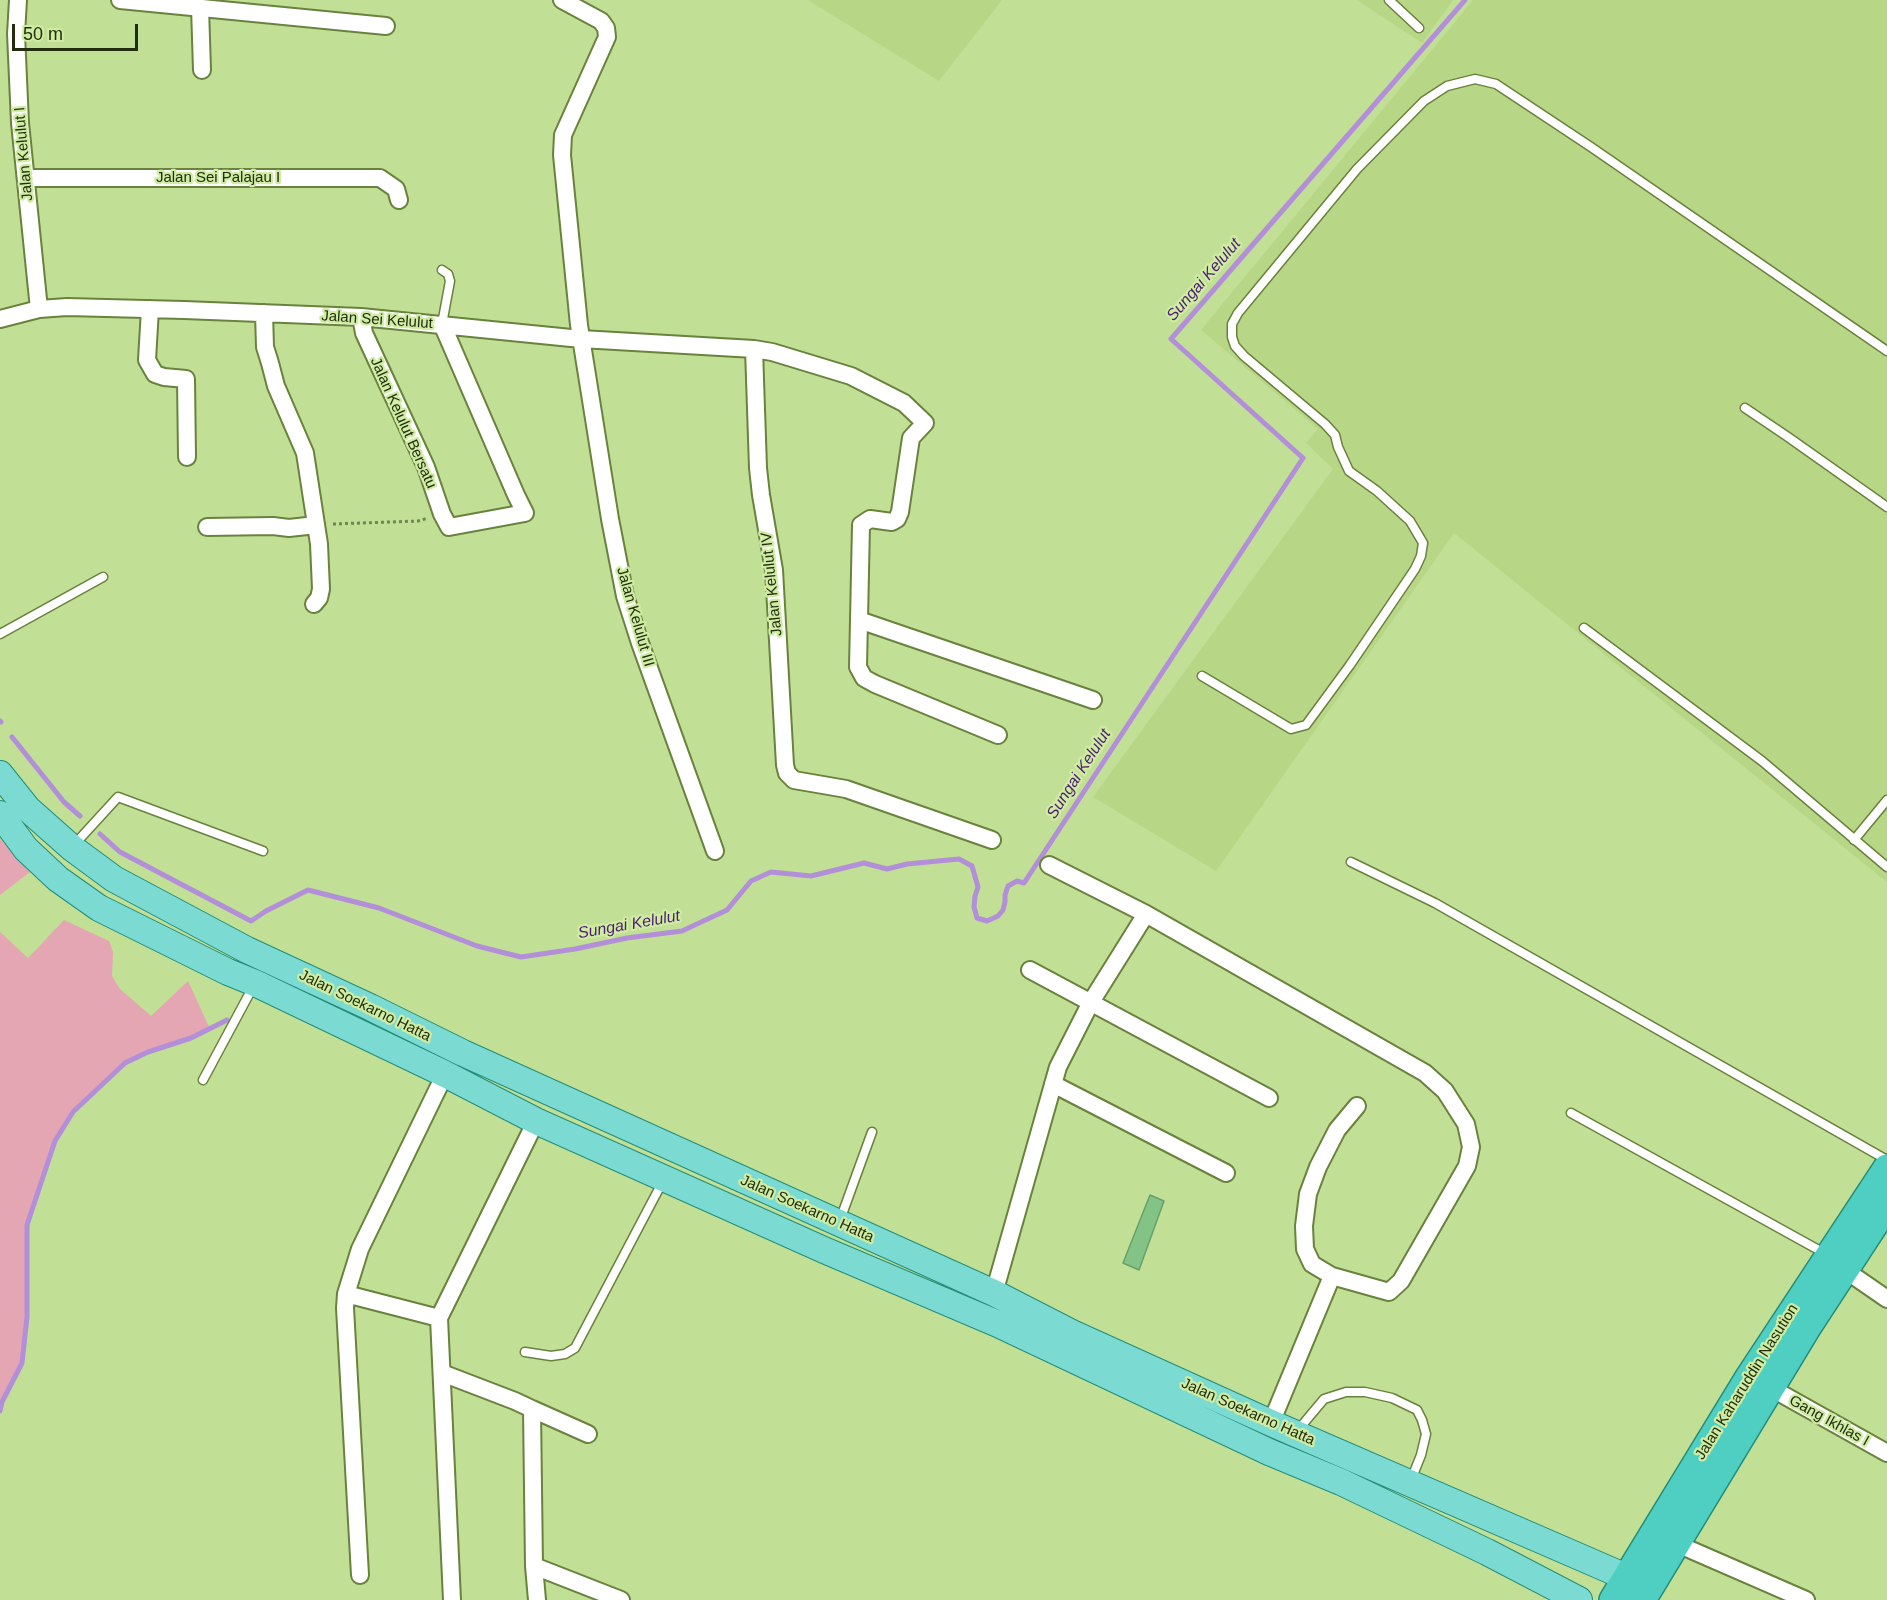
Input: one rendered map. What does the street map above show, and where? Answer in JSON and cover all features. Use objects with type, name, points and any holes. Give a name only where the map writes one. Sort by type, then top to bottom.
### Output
[{"type":"highway","name":"Jalan Kaharuddin Nasution","points":[[1664,1538],[1771,1388],[1808,1326],[1837,1263],[1887,1168]]},
{"type":"highway","name":"Jalan Kaharuddin Nasution","points":[[1613,1600],[1639,1589],[1748,1379],[1837,1263],[1887,1205]]},
{"type":"main road","name":"Jalan Soekarno Hatta","points":[[0,774],[28,809],[72,848],[114,879],[247,950],[463,1053],[994,1293],[1072,1333],[1639,1589]]},
{"type":"main road","name":"Jalan Soekarno Hatta","points":[[0,814],[26,849],[57,879],[99,908],[228,972],[255,982],[445,1074],[536,1121],[769,1226],[998,1323],[1269,1452],[1341,1482],[1487,1552],[1579,1600]]},
{"type":"main road","points":[[769,1226],[781,1197]]},
{"type":"street","name":"Jalan Kelulut I","points":[[18,0],[16,34],[19,100],[39,309]]},
{"type":"street","points":[[120,0],[201,6],[386,26]]},
{"type":"street","name":"Jalan Kelulut III","points":[[562,0],[601,21],[606,28],[607,37],[563,135],[562,145],[581,339],[608,508],[625,596],[715,851]]},
{"type":"street","points":[[201,6],[202,70]]},
{"type":"street","name":"Jalan Sei Palajau I","points":[[26,178],[380,178],[396,189],[399,200]]},
{"type":"street","name":"Jalan Sei Kelulut","points":[[0,319],[39,309],[67,307],[361,317],[581,339],[754,349],[772,352],[851,376],[904,404],[925,423],[911,438],[897,519],[892,522],[870,519],[861,525],[859,620]]},
{"type":"street","points":[[150,309],[147,360],[154,374],[186,379],[187,457]]},
{"type":"street","points":[[264,313],[265,347],[276,386],[305,453],[316,525],[321,589],[319,598],[314,603]]},
{"type":"street","name":"Jalan Kelulut Bersatu","points":[[361,317],[364,333],[426,467],[445,520]]},
{"type":"street","points":[[442,324],[525,513],[445,520]]},
{"type":"street","name":"Jalan Kelulut IV","points":[[754,349],[758,468],[774,570],[787,773],[794,780],[846,789],[992,840]]},
{"type":"street","points":[[207,527],[273,526],[289,528],[316,525]]},
{"type":"street","points":[[998,735],[864,678],[858,667],[859,620],[1093,700]]},
{"type":"street","points":[[1049,865],[1146,914],[1425,1073],[1445,1091],[1466,1124],[1471,1147],[1467,1166],[1401,1281],[1389,1292],[1332,1276],[1312,1264],[1305,1249],[1304,1226],[1308,1194],[1318,1167],[1337,1130],[1357,1106]]},
{"type":"street","points":[[994,1293],[1058,1067],[1091,1002],[1146,914]]},
{"type":"street","points":[[1030,970],[1269,1098]]},
{"type":"street","points":[[360,1575],[346,1294],[360,1249],[445,1074]]},
{"type":"street","points":[[1053,1084],[1226,1173]]},
{"type":"street","points":[[453,1600],[439,1318],[536,1121]]},
{"type":"street","points":[[1837,1263],[1887,1299]]},
{"type":"street","points":[[1271,1423],[1332,1276]]},
{"type":"street","points":[[346,1294],[439,1318]]},
{"type":"street","points":[[442,1373],[515,1401],[588,1434]]},
{"type":"street","name":"Gang Ikhlas I","points":[[1771,1388],[1887,1453]]},
{"type":"street","points":[[532,1409],[534,1566],[537,1600]]},
{"type":"street","points":[[1664,1538],[1806,1600]]},
{"type":"street","points":[[534,1566],[621,1600]]},
{"type":"lane","points":[[1389,0],[1419,27]]},
{"type":"lane","points":[[1202,675],[1291,729],[1306,725],[1376,627],[1415,569],[1421,556],[1423,543],[1410,521],[1377,491],[1350,471],[1338,447],[1335,435],[1325,424],[1244,356],[1235,346],[1232,324],[1238,313],[1357,169],[1424,102],[1446,86],[1475,79],[1496,84],[1887,351]]},
{"type":"lane","points":[[442,270],[448,274],[450,281],[442,324]]},
{"type":"lane","points":[[1745,408],[1887,507]]},
{"type":"lane","points":[[0,634],[103,577]]},
{"type":"lane","points":[[1584,628],[1762,761],[1887,867]]},
{"type":"lane","points":[[72,848],[118,796],[263,851]]},
{"type":"lane","points":[[1854,840],[1887,800]]},
{"type":"lane","points":[[1351,862],[1435,903],[1887,1160]]},
{"type":"lane","points":[[203,1080],[255,982]]},
{"type":"lane","points":[[1571,1113],[1837,1263]]},
{"type":"lane","points":[[839,1223],[872,1132]]},
{"type":"lane","points":[[525,1352],[551,1356],[565,1354],[575,1348],[664,1178]]},
{"type":"lane","points":[[1295,1433],[1324,1399],[1346,1392],[1365,1392],[1392,1398],[1417,1410],[1426,1434],[1410,1484]]},
{"type":"path","points":[[316,525],[445,520]]},
{"type":"shaded area","points":[[808,0],[1002,0],[939,81]]},
{"type":"shaded area","points":[[1357,0],[1453,0],[1422,43]]},
{"type":"shaded area","points":[[1473,0],[1887,0],[1887,882],[1454,533],[1216,871],[1093,797],[1333,469],[1306,443],[1318,429],[1201,330]]},
{"type":"shaded area","points":[[0,839],[30,872],[0,895]]},
{"type":"shaded area","points":[[64,920],[109,941],[113,952],[112,976],[120,989],[151,1016],[188,981],[210,1029],[125,1063],[73,1112],[55,1141],[27,1225],[27,1316],[22,1363],[2,1402],[0,1411],[0,932],[28,958]]},
{"type":"building","points":[[1150,1195],[1164,1201],[1139,1270],[1123,1263]]},
{"type":"waterway","name":"Sungai Kelulut","points":[[100,834],[120,852],[251,921],[308,890],[379,908],[477,946],[521,957],[627,938],[682,931],[727,910],[751,881],[771,872],[811,876],[864,863],[887,869],[907,864],[959,859],[972,866],[978,887],[974,907],[977,918],[987,921],[998,916],[1003,910],[1008,886],[1017,881],[1024,883],[1303,458],[1171,339],[1465,0]]},
{"type":"waterway","points":[[12,737],[64,802],[80,816]]},
{"type":"waterway","points":[[0,1411],[2,1402],[22,1363],[27,1317],[27,1225],[55,1141],[73,1112],[125,1063],[148,1052],[191,1038],[227,1020]]}]
